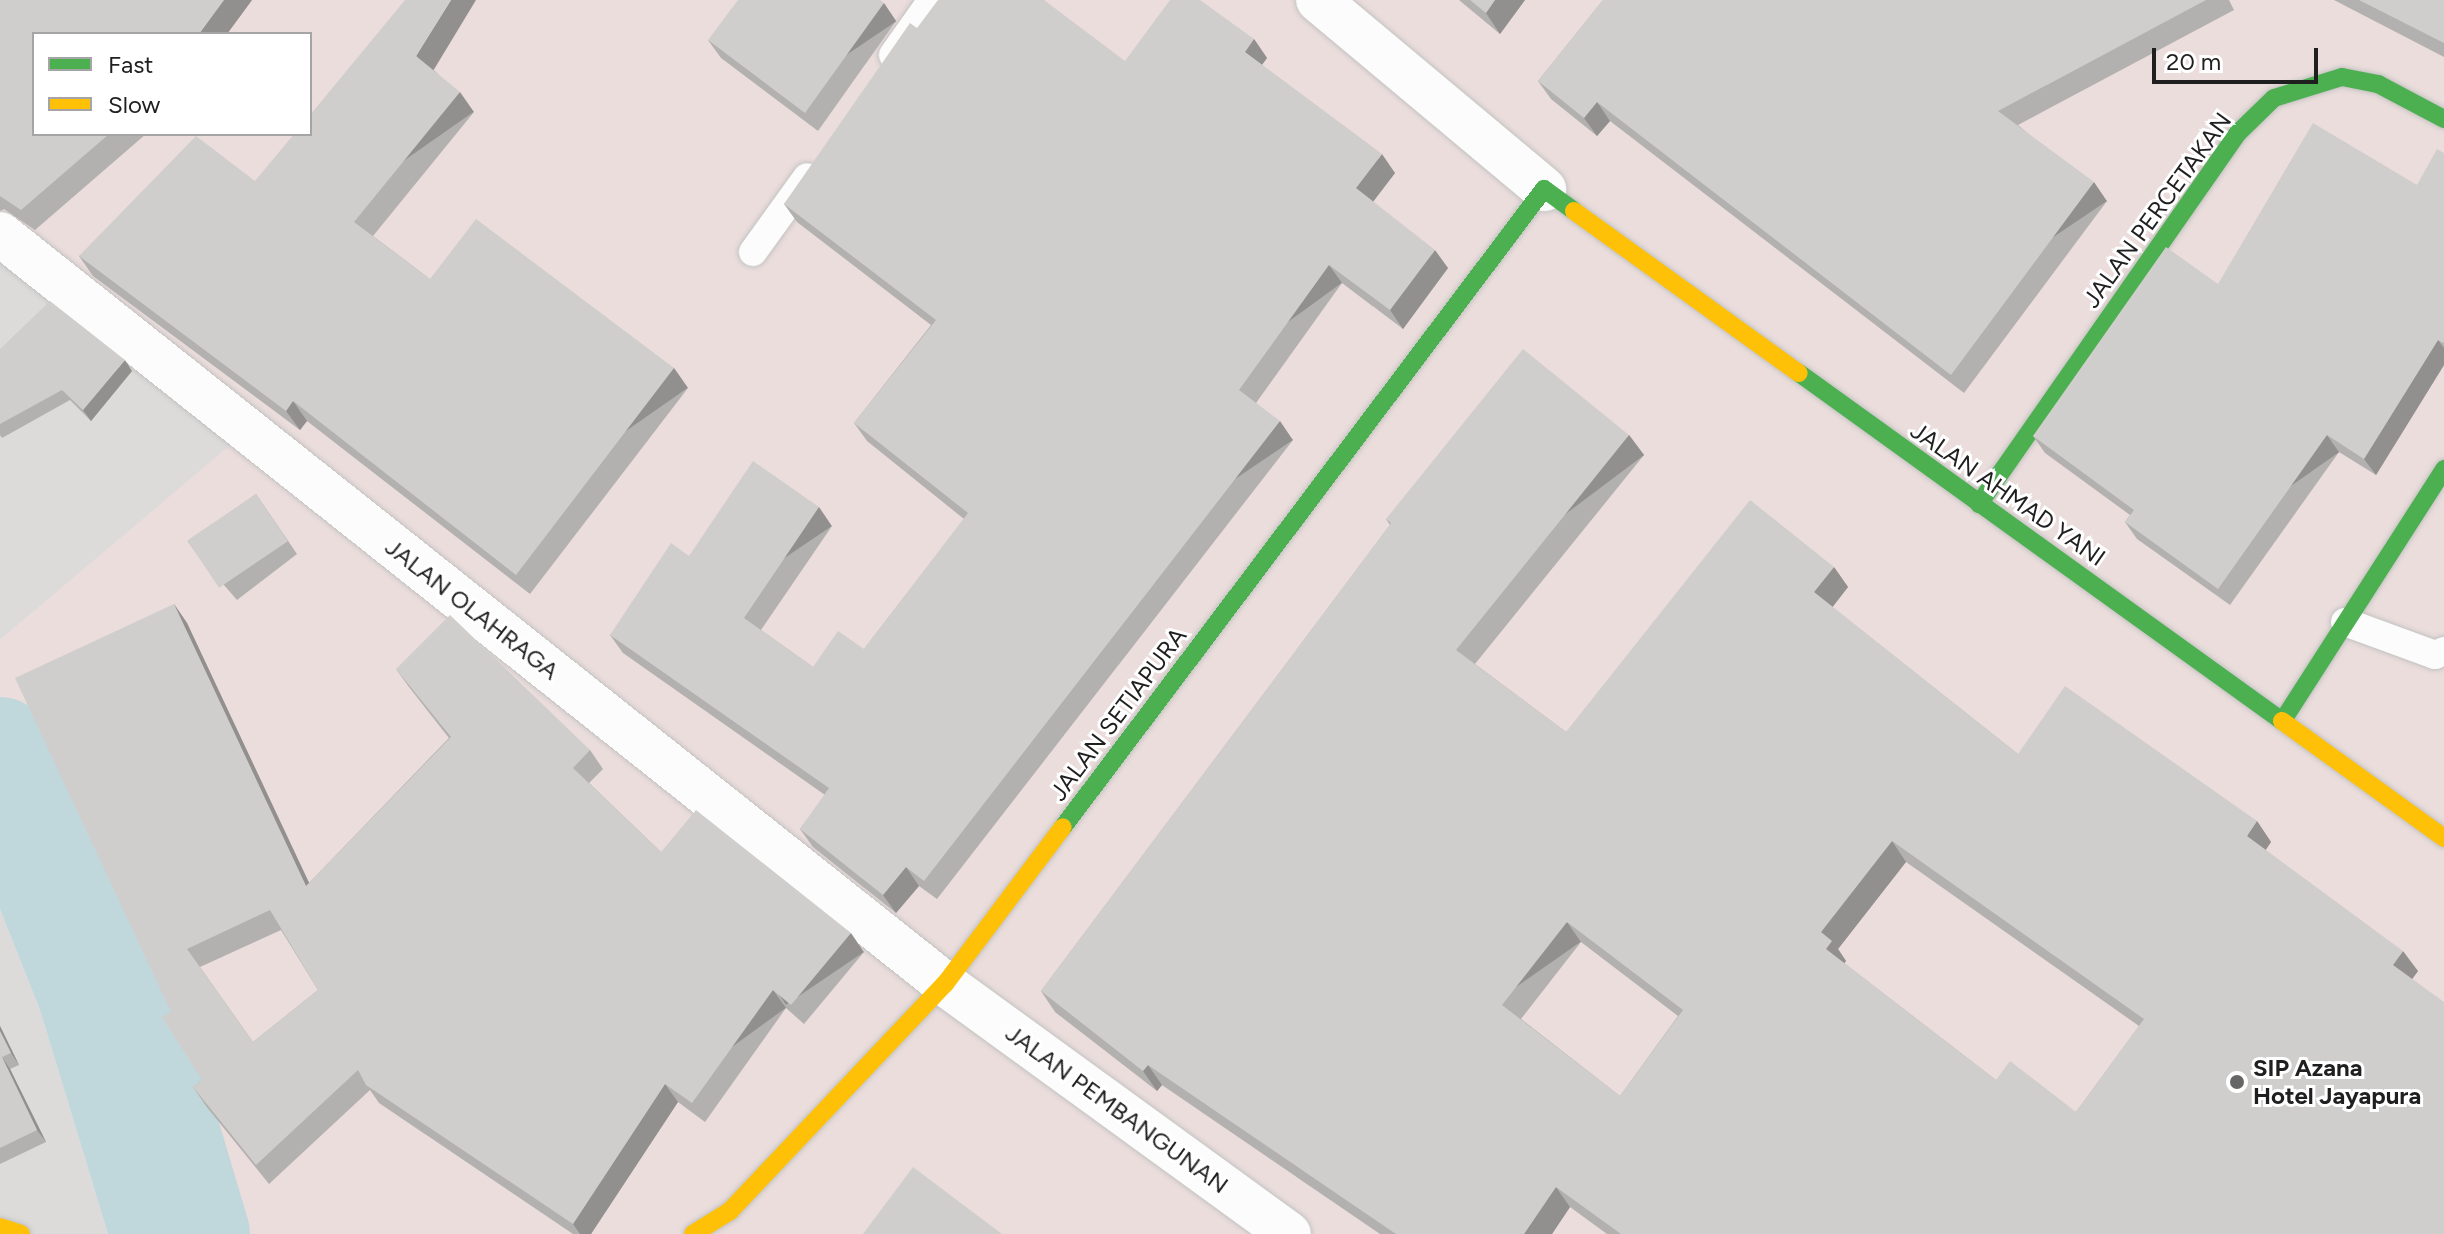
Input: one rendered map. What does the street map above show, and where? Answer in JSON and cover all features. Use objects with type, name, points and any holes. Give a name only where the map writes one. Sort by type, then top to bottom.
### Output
[{"type":"street","points":[[1318,0],[1544,189]]},
{"type":"street","name":"JALAN PERCETAKAN","points":[[1979,504],[2238,133],[2274,98],[2342,77],[2378,84],[2444,119]]},
{"type":"street","name":"JALAN AHMAD YANI","points":[[1544,189],[1979,504],[2285,717],[2444,838]]},
{"type":"street","name":"JALAN SETIAPURA","points":[[693,1234],[730,1211],[945,984],[1544,189]]},
{"type":"street","name":"JALAN OLAHRAGA","points":[[0,234],[945,984]]},
{"type":"street","points":[[2285,717],[2444,469]]},
{"type":"street","name":"JALAN PEMBANGUNAN","points":[[945,984],[1289,1234]]},
{"type":"street","points":[[0,1227],[21,1234]]},
{"type":"lane","points":[[879,75],[932,0]]},
{"type":"lane","points":[[753,252],[825,151]]},
{"type":"lane","points":[[2345,622],[2435,655],[2444,651]]},
{"type":"shaded area","points":[[0,0],[2444,0],[2444,1234],[173,1234],[102,983],[0,739],[0,640],[248,430],[0,237]]},
{"type":"shaded area","points":[[0,237],[249,430],[0,640]]},
{"type":"shaded area","points":[[0,909],[40,1010],[108,1234],[0,1234]]},
{"type":"water","points":[[0,739],[102,983],[173,1234],[108,1234],[40,1010],[0,909]]},
{"type":"building","points":[[0,0],[224,0],[200,32],[32,32],[32,136],[107,136],[21,210],[0,196]]},
{"type":"building","points":[[405,0],[451,0],[416,56],[460,92],[354,222],[430,279],[476,219],[674,368],[516,575],[293,401],[286,411],[79,256],[196,136],[255,181],[292,136],[312,136],[312,113]]},
{"type":"building","points":[[738,0],[880,0],[884,3],[805,113],[708,40]]},
{"type":"building","points":[[938,0],[1044,0],[1125,61],[1170,0],[1200,0],[1254,39],[1245,52],[1382,154],[1356,188],[1435,250],[1390,310],[1329,265],[1239,390],[1280,421],[924,881],[906,867],[883,895],[800,829],[829,788],[610,635],[671,543],[689,556],[753,461],[819,507],[744,618],[813,667],[838,631],[864,649],[968,513],[854,423],[936,320],[784,204],[910,23],[917,28]]},
{"type":"building","points":[[1470,0],[1495,0],[1486,13]]},
{"type":"building","points":[[1603,0],[2206,0],[1998,111],[2094,182],[1951,375],[1597,102],[1584,118],[1538,81]]},
{"type":"building","points":[[2359,0],[2444,0],[2444,43]]},
{"type":"building","points":[[2313,123],[2417,185],[2437,149],[2444,153],[2444,342],[2438,340],[2364,459],[2327,435],[2218,589],[2125,522],[2134,510],[2033,436],[2166,247],[2218,284]]},
{"type":"building","points":[[50,301],[125,360],[83,410],[62,390],[0,424],[0,349]]},
{"type":"building","points":[[1523,349],[1629,435],[1456,650],[1566,732],[1750,500],[1834,567],[1814,592],[2018,754],[2065,686],[2257,821],[2247,836],[2403,951],[2393,965],[2444,1002],[2444,1234],[1621,1234],[1556,1187],[1524,1234],[1396,1234],[1148,1065],[1143,1071],[1041,991],[1391,523],[1386,519]],"holes":[[[1892,841],[2144,1019],[2076,1112],[2010,1061],[1996,1080],[1826,949],[1832,941],[1821,932]],[[1567,922],[1683,1010],[1620,1096],[1502,1005]]]},
{"type":"building","points":[[256,494],[288,541],[219,588],[187,540]]},
{"type":"building","points":[[174,604],[306,886],[451,737],[396,669],[450,615],[590,750],[573,768],[661,852],[696,810],[851,933],[791,1005],[773,990],[692,1103],[665,1084],[573,1224],[366,1085],[358,1070],[256,1165],[193,1087],[202,1080],[162,1017],[171,1012],[15,678]],"holes":[[[270,910],[318,990],[253,1042],[187,949]]]},
{"type":"building","points":[[0,1031],[11,1053],[2,1057],[37,1130],[0,1148]]},
{"type":"building","points":[[913,1167],[1002,1234],[863,1234]]},
{"type":"waterway","points":[[0,747],[156,1086],[200,1234]]},
{"type":"traffic: fast","points":[[1979,504],[2238,133],[2274,98],[2342,77],[2378,84],[2444,119]]},
{"type":"traffic: fast","points":[[1063,827],[1544,189],[1574,211]]},
{"type":"traffic: fast","points":[[1799,373],[2282,721]]},
{"type":"traffic: fast","points":[[2285,717],[2444,469]]},
{"type":"traffic: slow","points":[[1574,211],[1799,373]]},
{"type":"traffic: slow","points":[[2282,721],[2444,838]]},
{"type":"traffic: slow","points":[[693,1234],[730,1211],[945,984],[1063,827]]},
{"type":"traffic: slow","points":[[0,1227],[21,1234]]},
{"type":"place","name":"SIP Azana Hotel Jayapura","points":[[2237,1082]]}]
